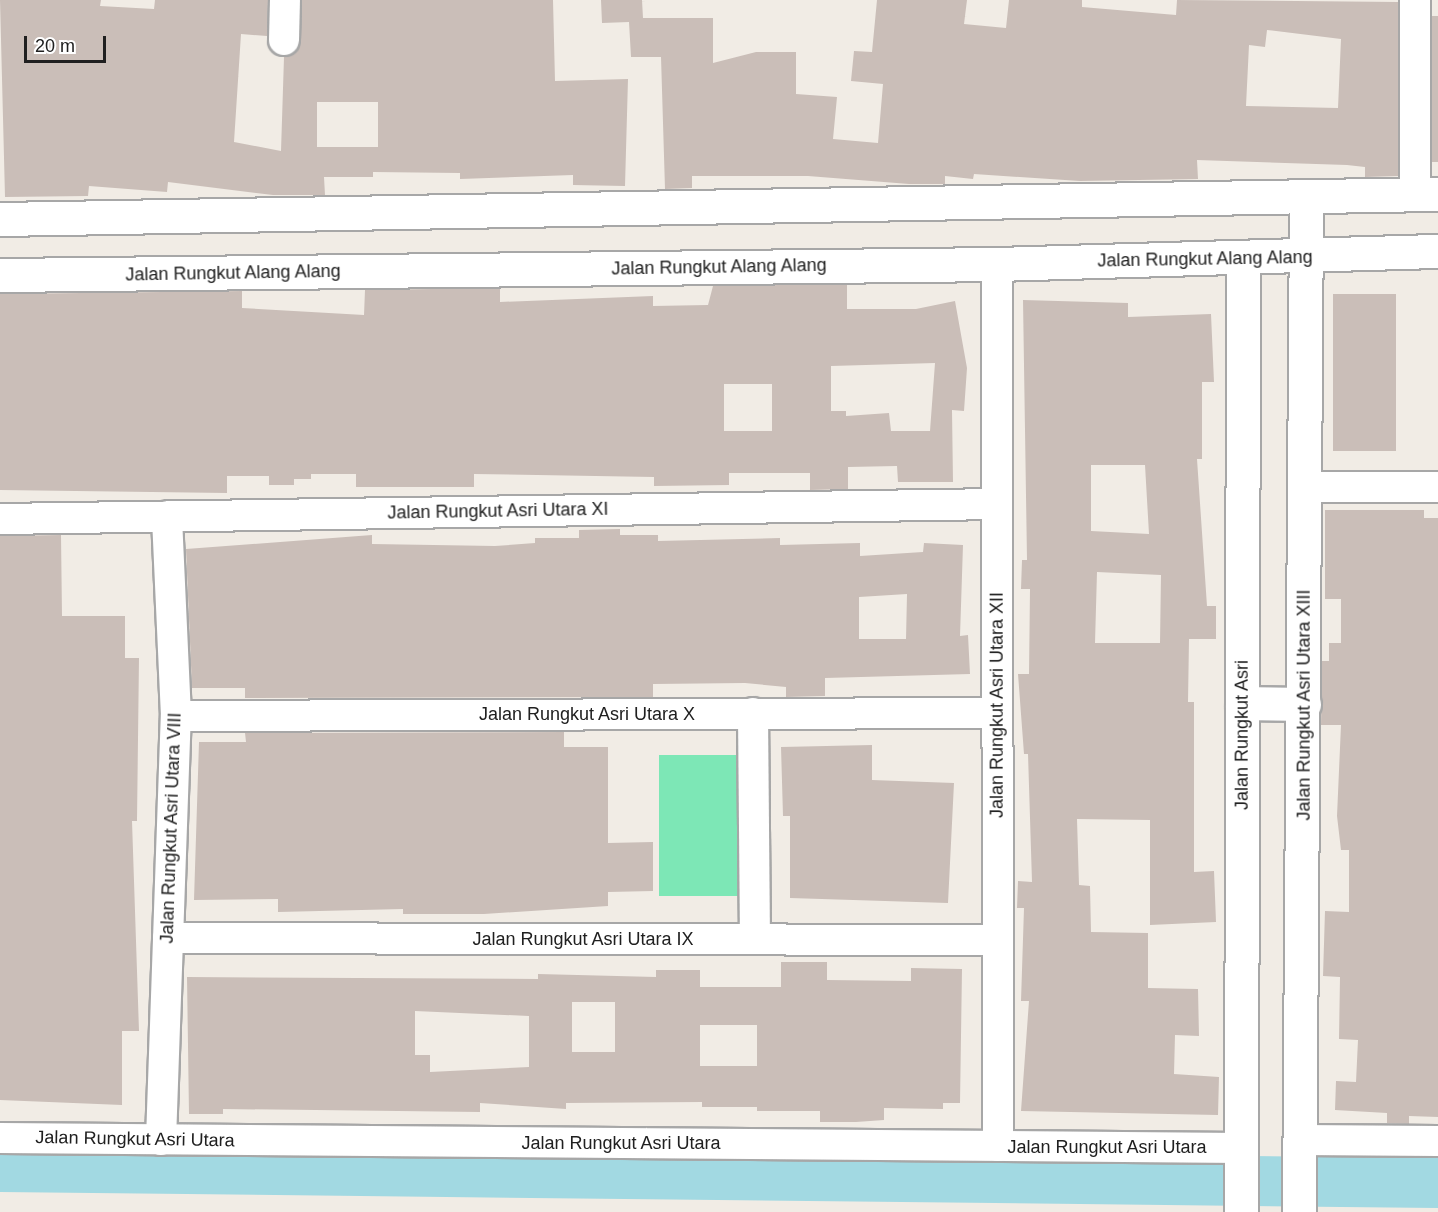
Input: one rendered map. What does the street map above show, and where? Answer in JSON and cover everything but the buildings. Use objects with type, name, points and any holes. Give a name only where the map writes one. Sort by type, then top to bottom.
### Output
[{"type":"street","points":[[284,40],[285,0]]},
{"type":"street","points":[[0,219],[1427,195],[1414,0]]},
{"type":"street","name":"Jalan Rungkut Asri Utara XIII","points":[[1299,1211],[1306,487],[1306,197]]},
{"type":"street","name":"Jalan Rungkut Alang Alang","points":[[0,275],[997,264],[1438,251]]},
{"type":"street","name":"Jalan Rungkut Asri","points":[[1241,1212],[1243,257]]},
{"type":"street","name":"Jalan Rungkut Asri Utara XII","points":[[997,264],[998,1146]]},
{"type":"street","points":[[1306,487],[1438,487]]},
{"type":"street","name":"Jalan Rungkut Asri Utara XI","points":[[0,519],[997,504]]},
{"type":"street","name":"Jalan Rungkut Asri Utara VIII","points":[[160,1140],[176,716],[167,516]]},
{"type":"street","points":[[1242,703],[1304,704]]},
{"type":"street","name":"Jalan Rungkut Asri Utara X","points":[[176,716],[997,712]]},
{"type":"street","points":[[753,714],[755,939]]},
{"type":"street","name":"Jalan Rungkut Asri Utara IX","points":[[168,938],[998,940]]},
{"type":"street","name":"Jalan Rungkut Asri Utara","points":[[0,1138],[998,1146],[1242,1153]]},
{"type":"street","points":[[1301,1147],[1438,1141]]},
{"type":"green space","points":[[659,755],[743,755],[743,896],[659,896]]},
{"type":"waterway","points":[[0,1167],[1438,1183]]}]
